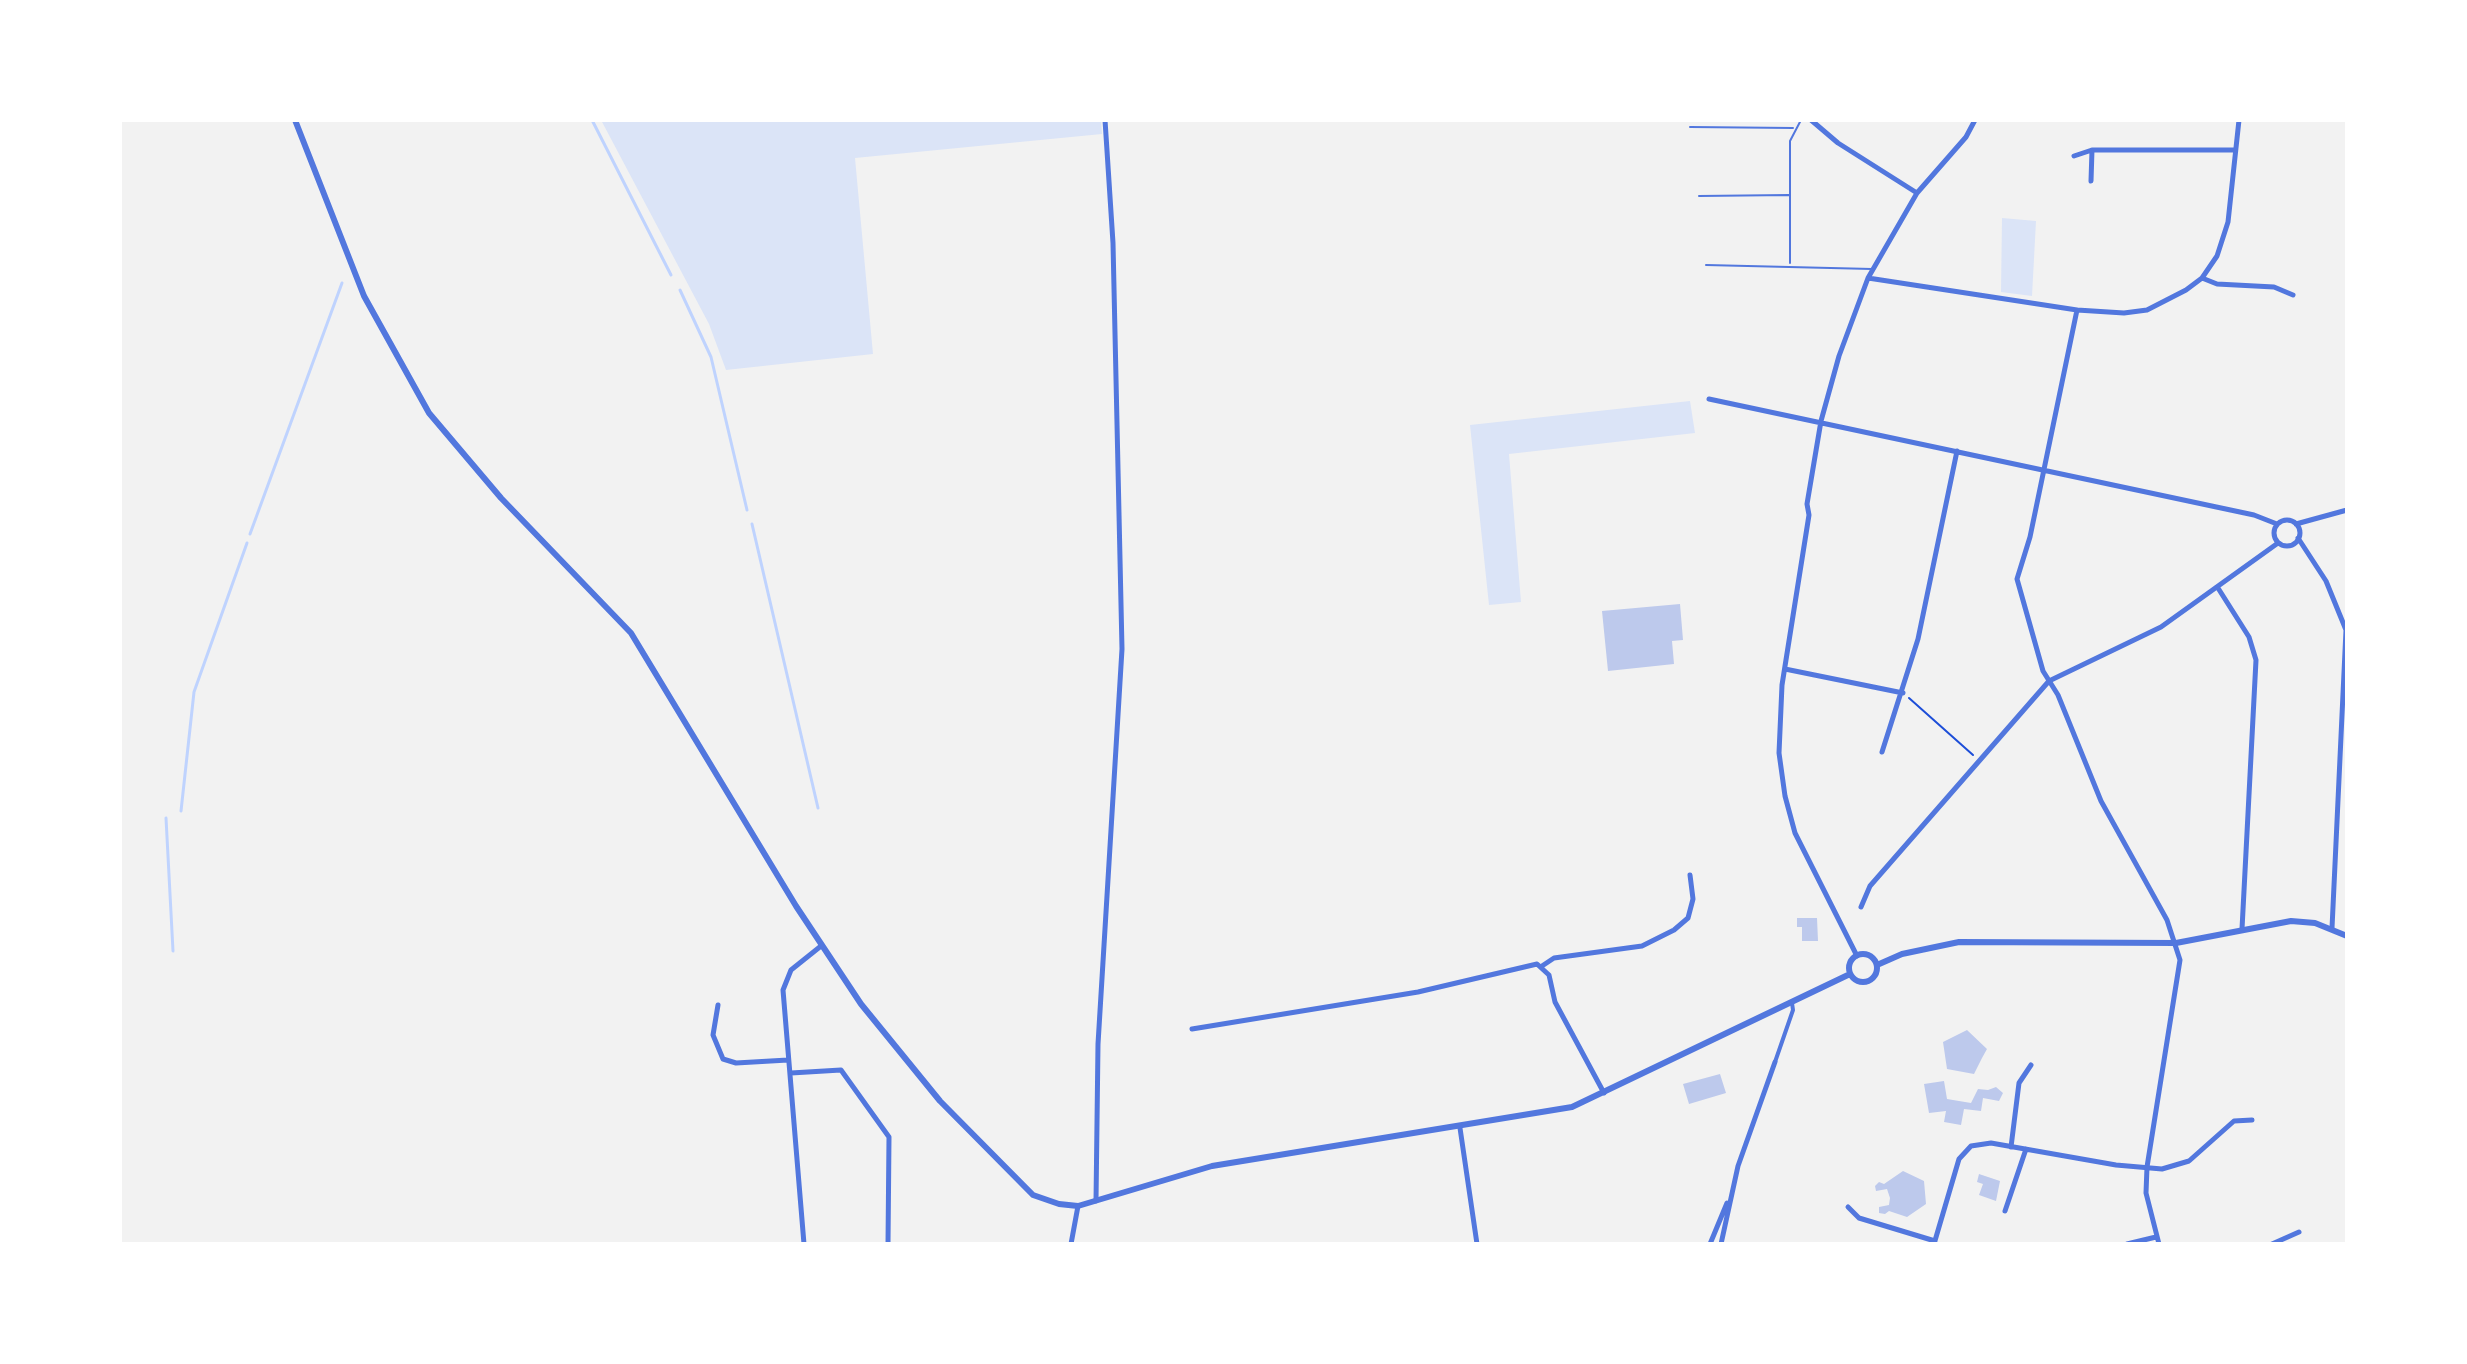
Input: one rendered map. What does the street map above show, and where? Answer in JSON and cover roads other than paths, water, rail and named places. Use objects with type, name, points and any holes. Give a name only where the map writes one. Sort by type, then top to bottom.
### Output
[{"type":"street","points":[[295,120],[364,296],[429,413],[501,498],[631,633],[821,946],[896,1048],[987,1151],[1033,1195],[1059,1204],[1078,1206],[1212,1166],[1545,1113],[1605,1094],[1850,974]]},
{"type":"street","points":[[1096,1202],[1098,1044],[1122,649],[1113,243],[1105,120]]},
{"type":"street","points":[[1811,120],[1838,143],[1917,193]]},
{"type":"street","points":[[1857,956],[1800,843],[1789,813],[1779,753],[1785,669],[1821,421],[1839,356],[1872,269],[1917,193],[1966,137],[1975,120]]},
{"type":"street","points":[[1868,278],[2077,310],[2147,310],[2202,278],[2217,256],[2225,233],[2239,120]]},
{"type":"street","points":[[2074,156],[2092,150],[2234,150]]},
{"type":"street","points":[[2091,181],[2092,150]]},
{"type":"street","points":[[2202,278],[2217,284],[2274,287],[2293,295]]},
{"type":"street","points":[[2077,310],[2044,470],[2017,579],[2049,681],[2101,801],[2176,943],[2180,974],[2147,1167],[2146,1193],[2158,1241],[2127,1244]]},
{"type":"street","points":[[1709,399],[2254,515],[2277,524],[2289,520],[2296,524],[2347,510]]},
{"type":"street","points":[[1882,752],[1903,693],[1921,626],[1957,451]]},
{"type":"street","points":[[2277,524],[2274,536],[2278,543],[2290,546],[2298,538]]},
{"type":"street","points":[[2296,524],[2298,538],[2326,581],[2346,630],[2332,928]]},
{"type":"street","points":[[1861,907],[1870,886],[2049,681],[2161,627],[2278,543]]},
{"type":"street","points":[[2218,588],[2249,637],[2256,660],[2242,929]]},
{"type":"street","points":[[1785,669],[1903,693]]},
{"type":"street","points":[[1192,1029],[1316,1011],[1418,992],[1530,965],[1542,966],[1554,958],[1642,946],[1674,930],[1688,918],[1693,899],[1690,875]]},
{"type":"street","points":[[1877,965],[1902,954],[1959,942],[2176,943],[2291,921],[2332,928],[2347,936]]},
{"type":"street","points":[[804,1244],[784,981],[802,959],[821,946]]},
{"type":"street","points":[[1869,955],[1877,965],[1876,974],[1870,981],[1856,980],[1850,974],[1850,965],[1857,956],[1869,955]]},
{"type":"street","points":[[1542,966],[1549,975],[1555,1002],[1605,1094]]},
{"type":"street","points":[[1710,1244],[1729,1199],[1793,1010],[1792,1003]]},
{"type":"street","points":[[718,1005],[713,1035],[723,1059],[736,1063],[788,1060]]},
{"type":"street","points":[[2011,1147],[2019,1083],[2031,1065]]},
{"type":"street","points":[[791,1073],[841,1070],[889,1137],[888,1244]]},
{"type":"street","points":[[1848,1207],[1859,1218],[1934,1242],[1964,1150],[1979,1144],[2162,1169],[2189,1161],[2234,1121],[2252,1120]]},
{"type":"street","points":[[1460,1128],[1477,1244]]},
{"type":"street","points":[[2005,1211],[2026,1149]]},
{"type":"street","points":[[1721,1244],[1729,1199]]},
{"type":"street","points":[[1071,1244],[1078,1206]]},
{"type":"street","points":[[2272,1244],[2299,1232]]},
{"type":"lane","points":[[1790,265],[1790,141],[1794,128],[1801,120]]},
{"type":"lane","points":[[1690,127],[1794,128]]},
{"type":"lane","points":[[1699,196],[1790,195]]},
{"type":"lane","points":[[1706,265],[1872,269]]},
{"type":"waterway","points":[[592,120],[671,275]]},
{"type":"waterway","points":[[250,534],[342,283]]},
{"type":"waterway","points":[[680,290],[711,357],[747,510]]},
{"type":"waterway","points":[[752,524],[818,808]]},
{"type":"waterway","points":[[181,811],[194,692],[247,543]]},
{"type":"waterway","points":[[166,818],[173,951]]}]
